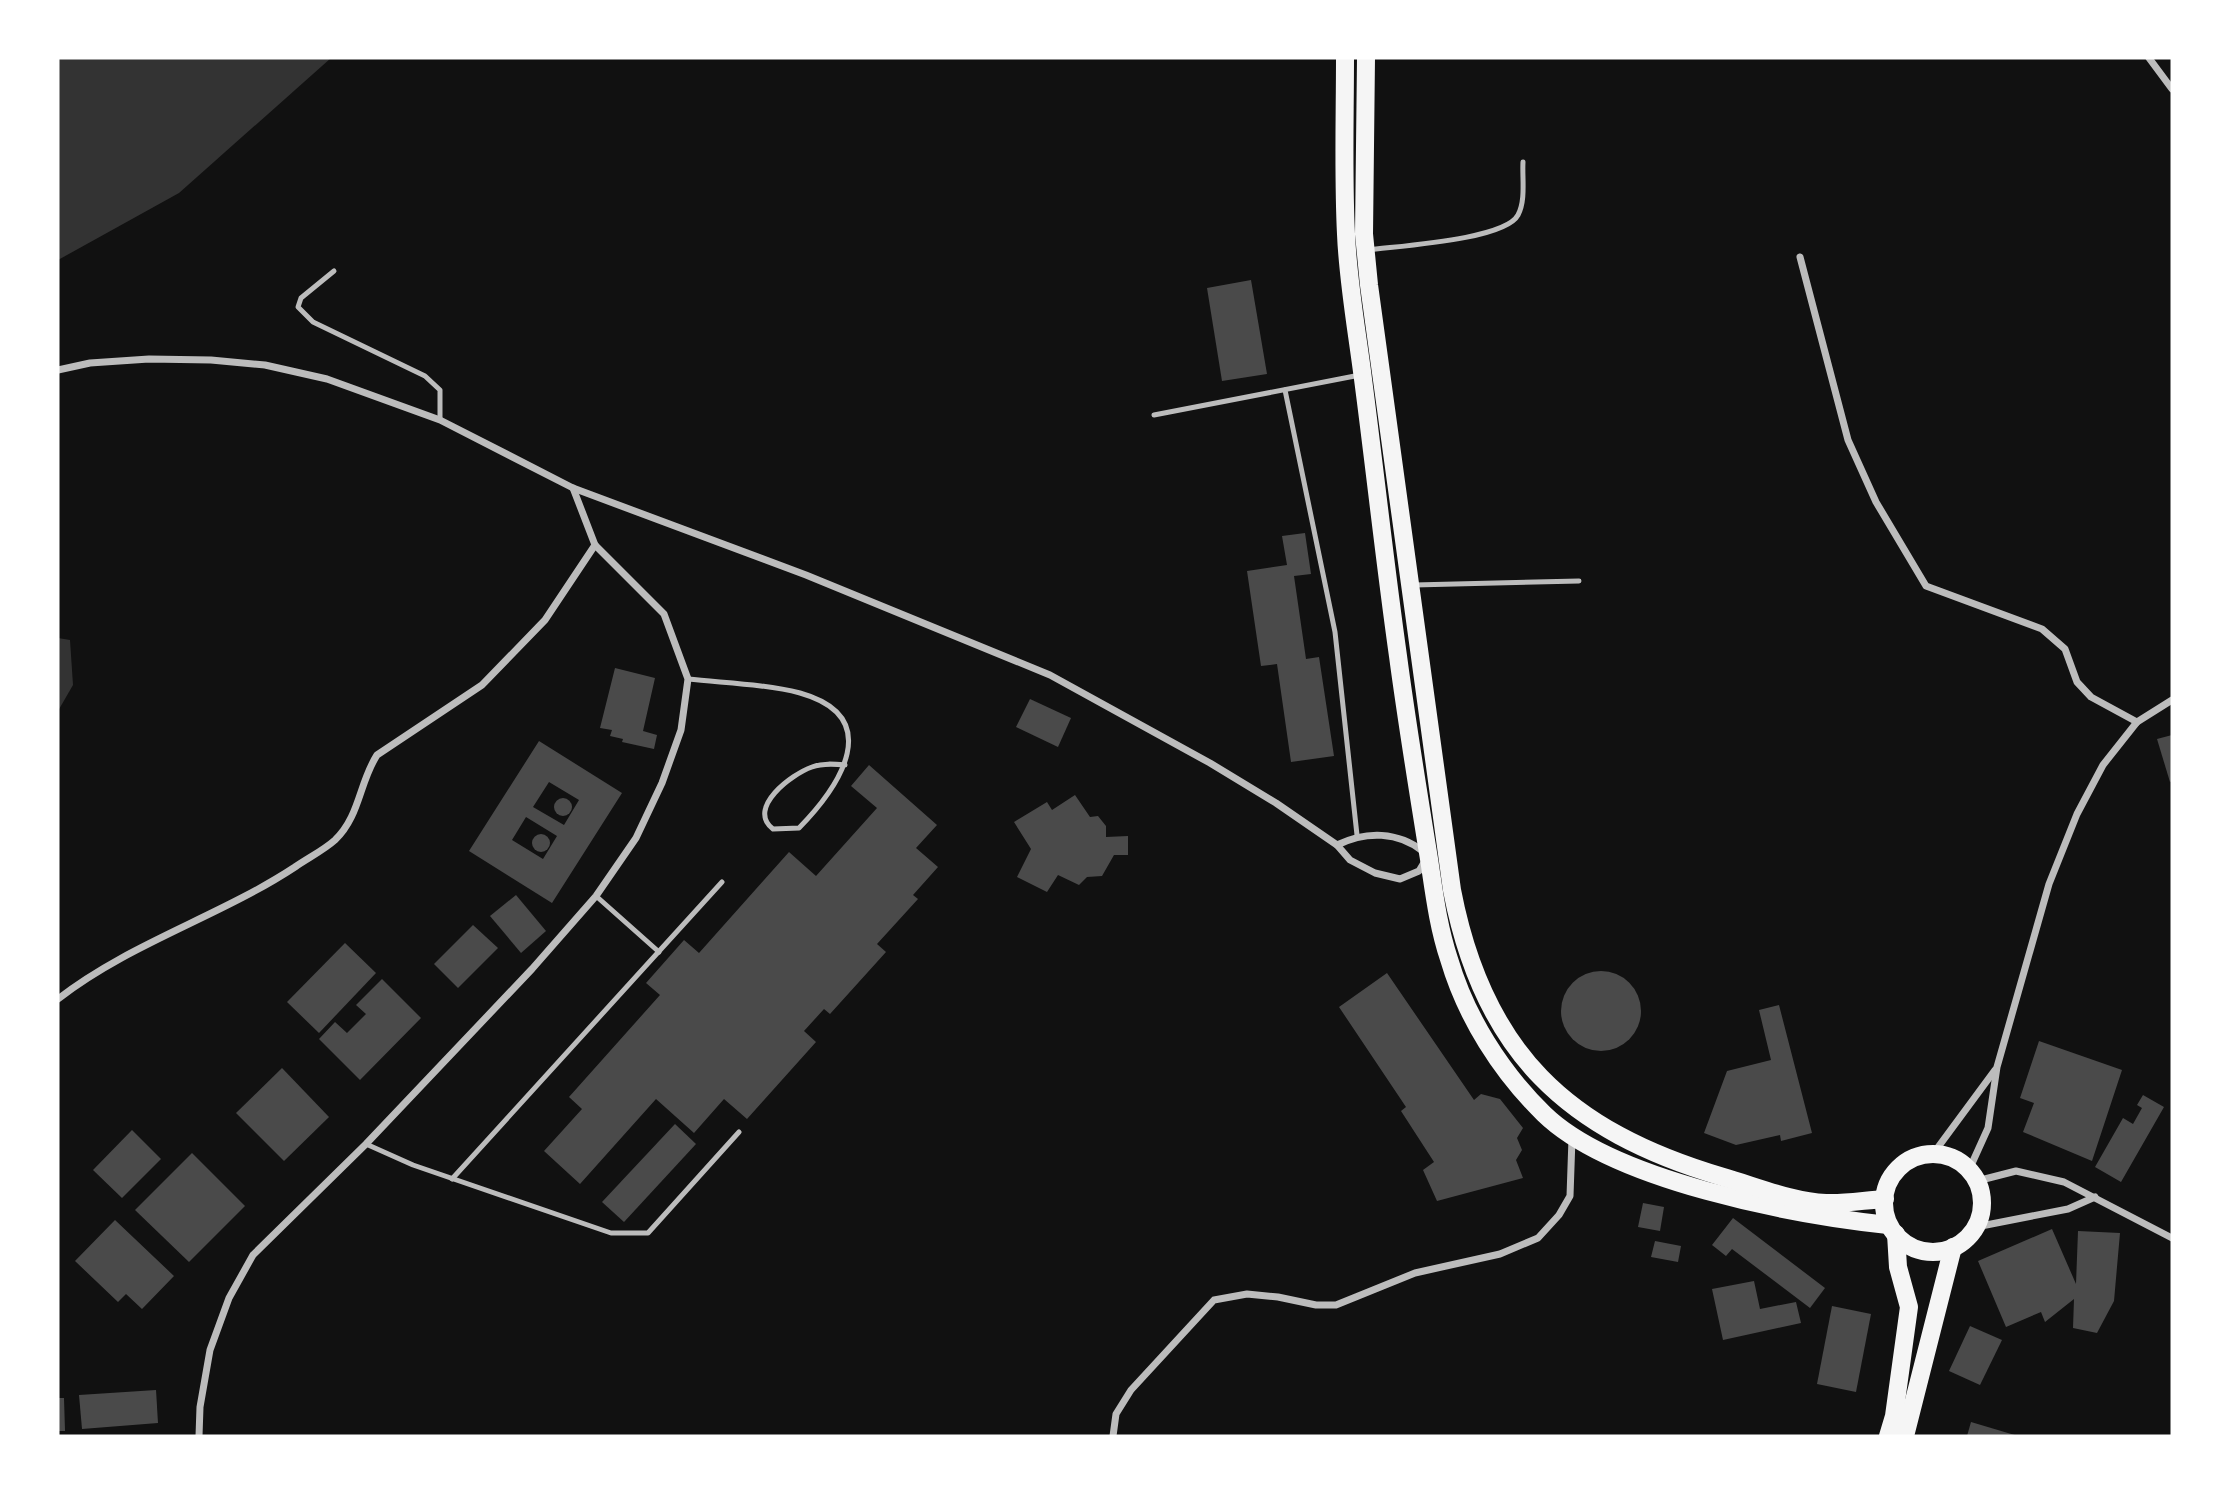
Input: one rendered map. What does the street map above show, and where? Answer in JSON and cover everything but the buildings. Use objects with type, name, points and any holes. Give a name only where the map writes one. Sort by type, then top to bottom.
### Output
[{"type":"main road","points":[[1345,58],[1346,233],[1418,809],[1437,914],[1449,960],[1466,1005],[1491,1049],[1544,1114],[1572,1137],[1595,1150],[1641,1169],[1761,1204],[1892,1230],[1908,1244],[1922,1250],[1938,1251],[1967,1239],[1976,1227],[1982,1204],[1973,1175],[1959,1161],[1933,1154],[1916,1157],[1902,1166],[1891,1179],[1885,1199],[1892,1230],[1898,1267],[1909,1307],[1894,1416],[1888,1436]]},
{"type":"main road","points":[[1366,58],[1365,250],[1409,586],[1461,934],[1483,997],[1510,1041],[1559,1097],[1596,1123],[1649,1149],[1707,1172],[1825,1203],[1885,1199]]},
{"type":"main road","points":[[1905,1436],[1953,1247]]},
{"type":"street","points":[[2149,58],[2172,89]]},
{"type":"street","points":[[1800,257],[1849,440],[1876,502],[1926,586],[2042,629],[2065,649],[2077,682],[2091,697],[2137,722]]},
{"type":"street","points":[[58,370],[90,363],[149,359],[265,365],[327,379],[440,420],[573,488],[806,575],[1050,675],[1210,763],[1337,845],[1350,860],[1375,873],[1400,879],[1419,871],[1428,855],[1408,839],[1357,835],[1337,845]]},
{"type":"street","points":[[200,1436],[200,1407],[210,1350],[229,1298],[253,1255],[366,1144],[532,969],[596,896],[636,838],[662,783],[681,730],[688,679],[664,614],[595,545],[573,488]]},
{"type":"street","points":[[58,999],[86,977],[183,925],[258,891],[334,841],[349,823],[366,772],[377,755],[482,685],[545,620],[595,545]]},
{"type":"street","points":[[2172,701],[2137,722],[2103,765],[2073,825],[2049,884],[1997,1067],[1988,1128],[1973,1175],[2016,1171],[2064,1182],[2172,1238]]},
{"type":"street","points":[[1933,1154],[1997,1067]]},
{"type":"street","points":[[1113,1436],[1116,1413],[1131,1390],[1214,1300],[1247,1294],[1316,1305],[1336,1305],[1415,1273],[1500,1254],[1538,1238],[1559,1215],[1570,1196],[1572,1137]]},
{"type":"street","points":[[1976,1227],[2068,1209],[2095,1197]]},
{"type":"lane","points":[[1365,250],[1438,241],[1506,226],[1517,217],[1522,200],[1523,162]]},
{"type":"lane","points":[[334,271],[301,299],[298,307],[301,313],[313,322],[425,376],[440,390],[440,420]]},
{"type":"lane","points":[[1154,415],[1363,374]]},
{"type":"lane","points":[[1284,390],[1335,632],[1357,835]]},
{"type":"lane","points":[[1409,586],[1579,581]]},
{"type":"lane","points":[[688,679],[798,693],[824,702],[849,727],[851,741],[845,765],[820,806],[799,828],[773,830],[766,824],[767,807],[775,791],[799,772],[815,766],[845,765]]},
{"type":"lane","points":[[452,1179],[722,882]]},
{"type":"lane","points":[[596,896],[659,952]]},
{"type":"lane","points":[[366,1144],[452,1179],[611,1233],[648,1233],[739,1132]]},
{"type":"shaded area","points":[[58,58],[331,58],[179,193],[58,260]]},
{"type":"shaded area","points":[[58,638],[70,640],[73,685],[58,711]]}]
